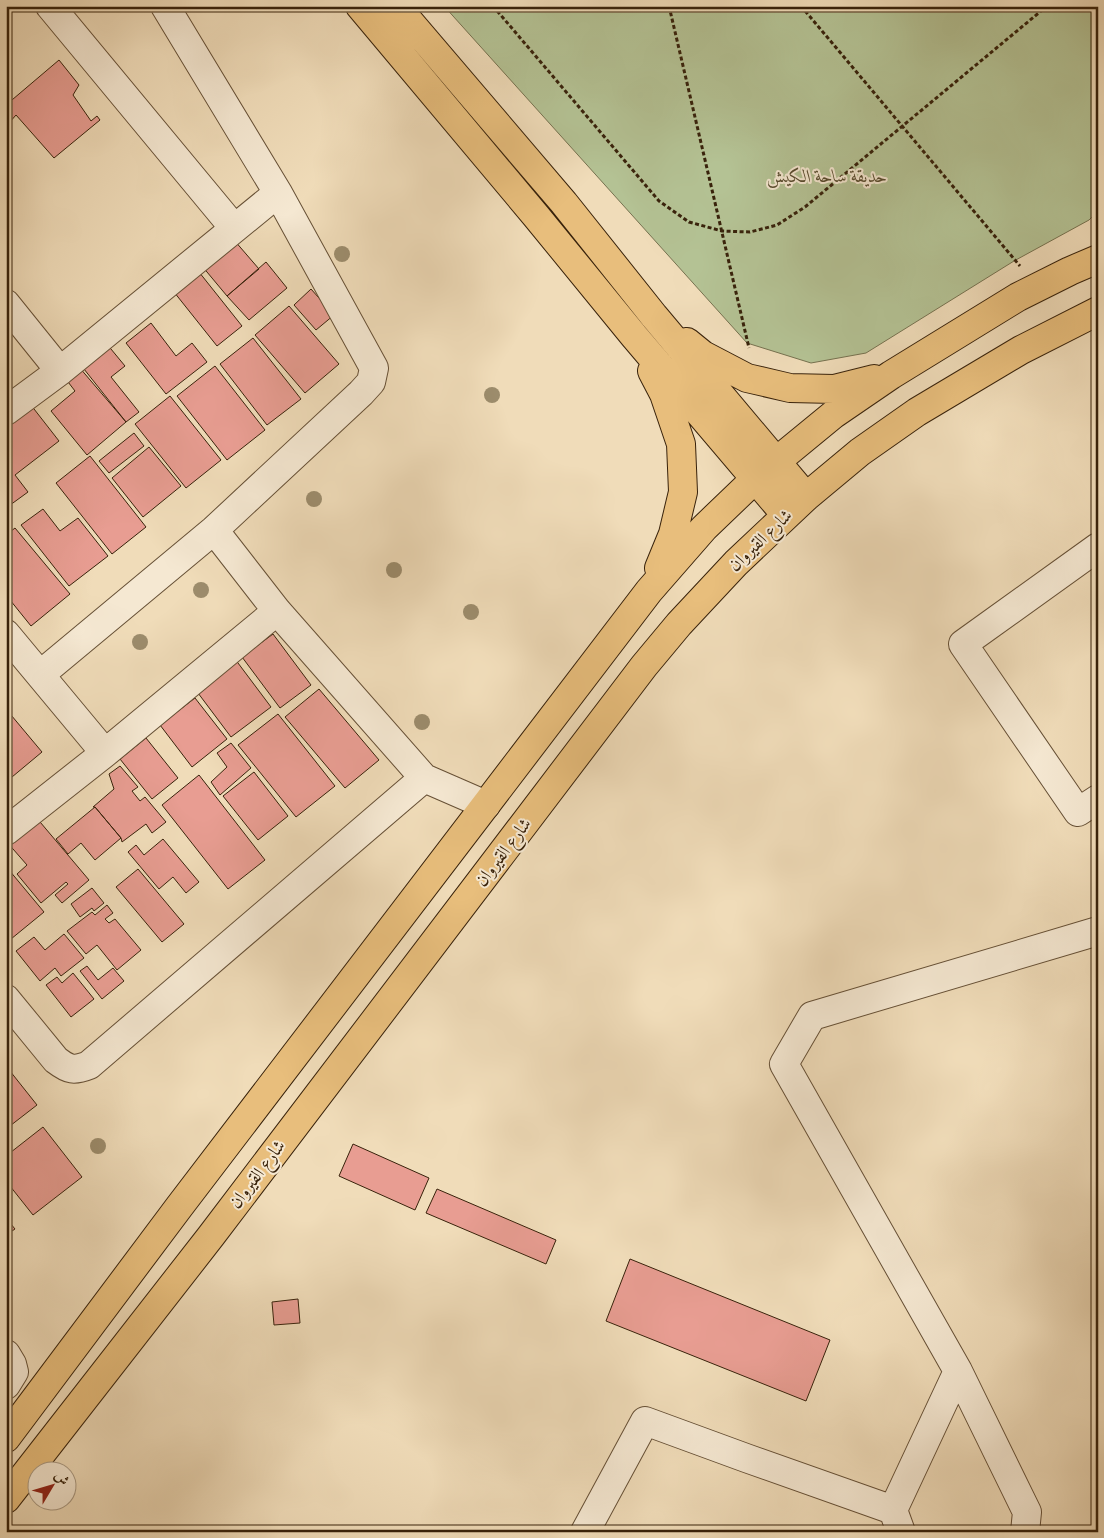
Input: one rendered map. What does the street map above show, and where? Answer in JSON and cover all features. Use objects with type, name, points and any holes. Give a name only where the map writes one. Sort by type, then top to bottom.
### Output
[{"type":"main road","points":[[360,6],[634,336],[786,515]]},
{"type":"main road","points":[[396,6],[564,203],[654,316],[806,497]]},
{"type":"main road","points":[[6,1438],[649,591],[704,528],[755,479],[834,414],[890,376],[1038,287],[1098,259]]},
{"type":"main road","name":"شارع القيروان","points":[[6,1499],[211,1236],[644,666],[679,624],[736,563],[786,515],[860,452],[917,412],[1022,350],[1098,311]]},
{"type":"main road","points":[[654,316],[703,355],[747,378],[790,388],[834,389],[890,376]]},
{"type":"main road","points":[[634,336],[664,394],[681,444],[683,492],[673,534],[649,591]]},
{"type":"street","points":[[50,6],[234,228]]},
{"type":"street","points":[[41,674],[214,530],[361,393],[371,382],[374,368],[278,193],[166,6]]},
{"type":"street","points":[[6,411],[60,371],[278,193]]},
{"type":"street","points":[[6,304],[60,371]]},
{"type":"street","points":[[214,530],[277,611],[424,778],[486,805]]},
{"type":"street","points":[[1098,547],[963,644],[1078,812],[1098,799]]},
{"type":"street","points":[[6,831],[105,753],[277,611]]},
{"type":"street","points":[[6,634],[105,753]]},
{"type":"street","points":[[6,999],[56,1060],[64,1067],[77,1070],[89,1065],[424,778]]},
{"type":"street","points":[[1025,1532],[1027,1512],[958,1371],[784,1064],[812,1016],[1098,931]]},
{"type":"street","points":[[6,1354],[14,1372],[6,1385]]},
{"type":"street","points":[[585,1532],[648,1414],[746,1458],[897,1521],[958,1371]]},
{"type":"path","points":[[493,6],[658,201],[689,222],[722,231],[750,232],[777,225],[805,207],[1046,6]]},
{"type":"path","points":[[669,6],[757,380]]},
{"type":"path","points":[[801,6],[1038,287]]},
{"type":"green space","name":"حديقة ساحة الكيش","points":[[444,6],[1098,6],[1098,211],[1089,220],[1014,261],[866,353],[811,363],[747,343]]},
{"type":"building","points":[[59,60],[79,85],[73,95],[91,121],[97,116],[100,120],[54,158],[16,115],[9,123],[6,120],[6,105]]},
{"type":"building","points":[[234,240],[259,269],[227,296],[202,266]]},
{"type":"building","points":[[266,262],[287,288],[249,320],[227,296]]},
{"type":"building","points":[[199,272],[242,326],[217,346],[174,292]]},
{"type":"building","points":[[311,289],[334,315],[316,330],[294,305]]},
{"type":"building","points":[[289,306],[339,364],[305,393],[255,335]]},
{"type":"building","points":[[151,323],[176,356],[192,343],[207,362],[166,394],[126,343]]},
{"type":"building","points":[[253,338],[301,399],[267,425],[220,364]]},
{"type":"building","points":[[106,343],[125,366],[111,377],[139,412],[126,422],[80,364]]},
{"type":"building","points":[[215,366],[265,430],[227,460],[177,396]]},
{"type":"building","points":[[79,367],[126,422],[87,455],[51,411],[75,391],[65,378]]},
{"type":"building","points":[[170,396],[221,460],[186,488],[135,424]]},
{"type":"building","points":[[27,400],[59,441],[15,475],[28,492],[6,508],[6,481],[11,478],[6,472],[6,416]]},
{"type":"building","points":[[134,433],[144,446],[109,473],[99,461]]},
{"type":"building","points":[[149,447],[181,486],[143,517],[112,478]]},
{"type":"building","points":[[90,456],[146,527],[112,554],[56,483]]},
{"type":"building","points":[[43,509],[60,531],[78,518],[108,556],[69,586],[21,525]]},
{"type":"building","points":[[15,528],[70,594],[31,626],[6,595],[6,535]]},
{"type":"building","points":[[273,634],[311,685],[280,708],[242,657]]},
{"type":"building","points":[[232,655],[271,707],[231,737],[192,685]]},
{"type":"building","points":[[319,689],[379,760],[345,788],[285,717]]},
{"type":"building","points":[[195,698],[227,739],[192,767],[160,725]]},
{"type":"building","points":[[6,709],[42,752],[6,782]]},
{"type":"building","points":[[278,714],[335,786],[296,817],[238,745]]},
{"type":"building","points":[[146,738],[178,778],[152,799],[120,759]]},
{"type":"building","points":[[231,743],[251,768],[220,795],[211,782],[227,767],[217,753]]},
{"type":"building","points":[[120,766],[138,787],[132,791],[140,801],[145,797],[166,822],[152,833],[146,824],[122,842],[121,838],[93,807],[114,789],[109,774]]},
{"type":"building","points":[[254,772],[288,816],[258,840],[223,796]]},
{"type":"building","points":[[199,775],[265,860],[228,889],[162,805]]},
{"type":"building","points":[[95,807],[121,838],[95,860],[81,843],[68,854],[56,839]]},
{"type":"building","points":[[35,816],[89,880],[62,903],[55,895],[68,884],[66,882],[41,903],[17,874],[27,865],[6,841]]},
{"type":"building","points":[[163,839],[199,882],[186,893],[173,877],[159,889],[128,852],[136,845],[144,855]]},
{"type":"building","points":[[138,869],[184,924],[162,942],[116,887]]},
{"type":"building","points":[[9,870],[44,912],[11,939],[6,933],[6,872]]},
{"type":"building","points":[[92,888],[104,903],[94,911],[92,908],[80,917],[71,904]]},
{"type":"building","points":[[107,905],[113,913],[105,919],[109,923],[115,919],[141,950],[117,970],[97,945],[86,954],[67,931],[92,912],[95,915]]},
{"type":"building","points":[[64,934],[84,958],[61,976],[55,968],[40,981],[16,951],[34,937],[45,950]]},
{"type":"building","points":[[87,966],[98,980],[113,968],[124,981],[102,999],[80,971]]},
{"type":"building","points":[[73,973],[94,999],[71,1017],[46,985],[57,977],[62,983]]},
{"type":"building","points":[[6,1066],[37,1105],[6,1129]]},
{"type":"building","points":[[43,1127],[82,1177],[33,1215],[6,1181],[6,1156]]},
{"type":"building","points":[[353,1144],[429,1178],[415,1210],[339,1176]]},
{"type":"building","points":[[437,1189],[556,1240],[546,1264],[426,1213]]},
{"type":"building","points":[[6,1218],[15,1229],[6,1235]]},
{"type":"building","points":[[630,1259],[830,1340],[806,1401],[606,1321]]},
{"type":"building","points":[[298,1299],[300,1323],[274,1325],[272,1302]]}]
